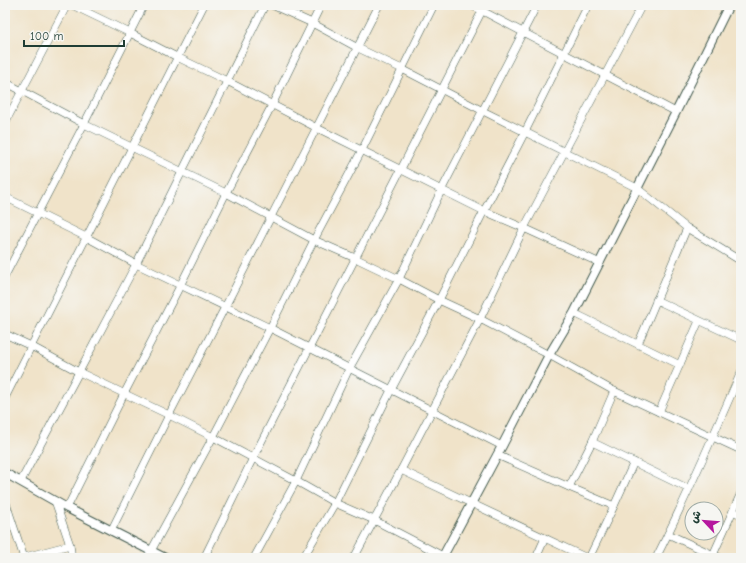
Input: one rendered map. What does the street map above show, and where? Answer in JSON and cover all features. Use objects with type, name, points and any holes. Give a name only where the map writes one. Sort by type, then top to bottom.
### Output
[{"type":"street","points":[[5,123],[67,5]]},
{"type":"street","points":[[72,5],[484,210],[600,263]]},
{"type":"street","points":[[5,276],[144,5]]},
{"type":"street","points":[[5,398],[204,5]]},
{"type":"street","points":[[21,481],[136,264],[265,5]]},
{"type":"street","points":[[272,5],[312,23],[358,48],[637,188],[687,228],[741,261]]},
{"type":"street","points":[[67,508],[272,105],[321,5]]},
{"type":"street","points":[[111,531],[168,415],[380,5]]},
{"type":"street","points":[[150,554],[270,328],[314,240],[362,150],[434,5]]},
{"type":"street","points":[[472,5],[484,8],[523,32],[676,112]]},
{"type":"street","points":[[254,558],[296,481],[349,369],[399,279],[442,189],[537,5]]},
{"type":"street","points":[[303,558],[335,503],[391,390],[525,132],[588,5]]},
{"type":"street","points":[[354,558],[480,319],[524,228],[564,151],[606,76],[642,5]]},
{"type":"street","points":[[5,334],[79,372],[213,437],[335,503],[374,520],[442,557],[549,355],[574,314],[728,5]]},
{"type":"street","points":[[204,558],[309,348],[484,8]]},
{"type":"street","points":[[5,82],[84,124],[226,193],[314,240],[355,258],[480,319],[614,391],[741,450]]},
{"type":"street","points":[[5,197],[180,286],[270,328],[502,446]]},
{"type":"street","points":[[638,344],[687,228]]},
{"type":"street","points":[[656,300],[741,340]]},
{"type":"street","points":[[574,314],[680,365]]},
{"type":"street","points":[[659,412],[699,321]]},
{"type":"street","points":[[656,558],[713,437],[741,372]]},
{"type":"street","points":[[734,388],[741,391]]},
{"type":"street","points":[[569,487],[592,442],[614,391]]},
{"type":"street","points":[[592,442],[689,489]]},
{"type":"street","points":[[497,454],[614,506]]},
{"type":"street","points":[[401,470],[588,558],[634,462]]},
{"type":"street","points":[[5,473],[150,554],[165,558]]},
{"type":"street","points":[[668,534],[716,556],[741,493]]},
{"type":"street","points":[[5,500],[23,558],[70,546]]},
{"type":"street","points":[[56,501],[70,546],[72,558]]},
{"type":"street","points":[[733,511],[741,515]]},
{"type":"street","points":[[536,558],[545,538]]}]
